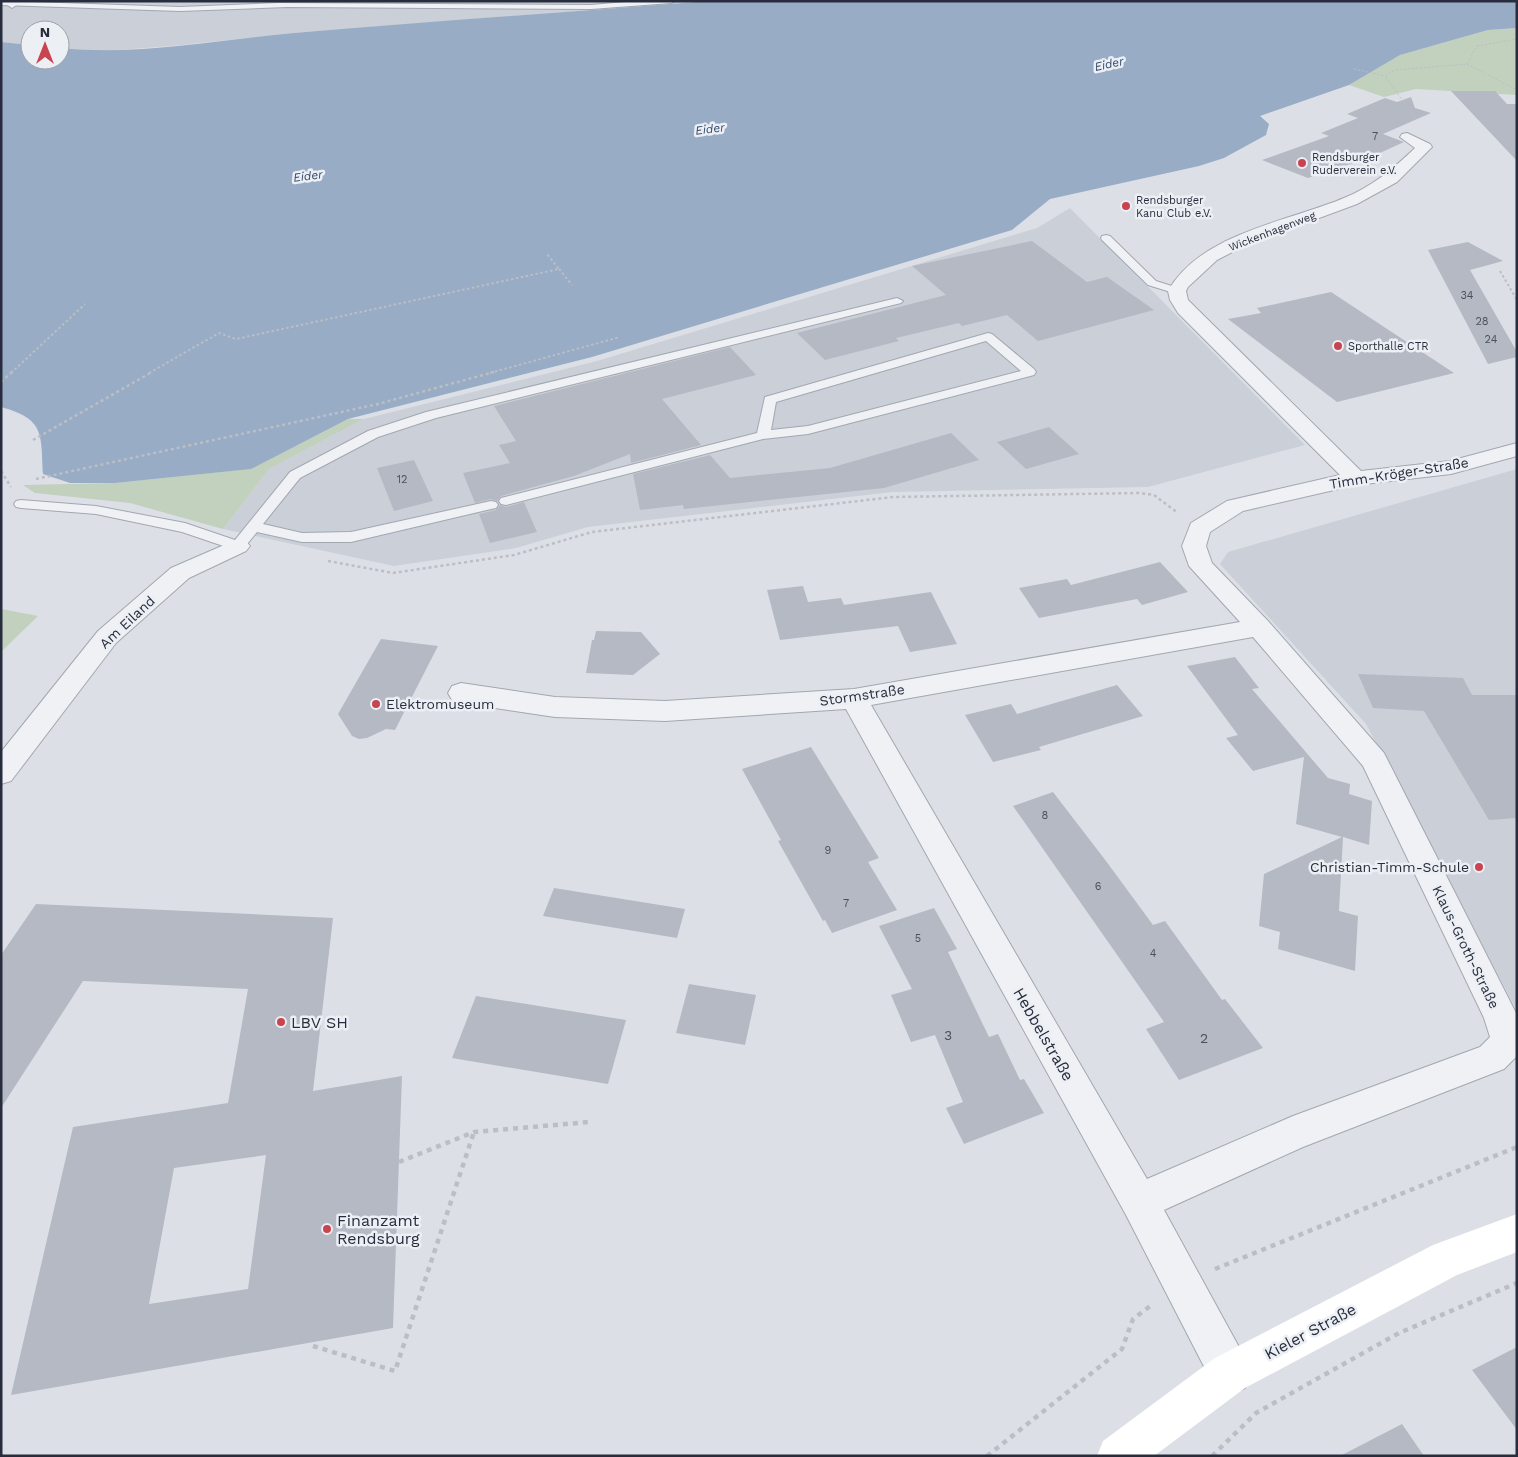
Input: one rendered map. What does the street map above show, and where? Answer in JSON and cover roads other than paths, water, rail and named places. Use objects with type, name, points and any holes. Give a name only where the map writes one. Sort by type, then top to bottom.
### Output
[{"type":"main road","name":"Kieler Straße","points":[[1118,1456],[1230,1373],[1447,1259],[1517,1233]]},
{"type":"street","name":"Wickenhagenweg","points":[[1177,291],[1181,284],[1211,256],[1240,241],[1351,200],[1391,179],[1424,147],[1407,137]]},
{"type":"street","points":[[1177,291],[1179,300],[1185,309],[1356,478]]},
{"type":"street","name":"Timm-Kröger-Straße","points":[[1199,528],[1235,506],[1356,478],[1452,467],[1517,449]]},
{"type":"street","name":"Klaus-Groth-Straße","points":[[1139,1202],[1293,1133],[1492,1058],[1508,1042],[1501,1017],[1374,760],[1259,627],[1201,566],[1194,546],[1199,528]]},
{"type":"street","name":"Am Eiland","points":[[1,773],[107,637],[180,574],[238,546]]},
{"type":"street","name":"Stormstraße","points":[[461,693],[555,707],[665,712],[854,699],[1259,627]]},
{"type":"street","name":"Hebbelstraße","points":[[854,699],[1139,1202],[1230,1373]]},
{"type":"lane","points":[[10,3],[130,10],[203,10],[328,1]]},
{"type":"lane","points":[[278,5],[538,4],[591,7],[671,1]]},
{"type":"lane","points":[[1106,238],[1152,283],[1177,291]]},
{"type":"lane","points":[[22,504],[96,510],[185,528],[238,546],[295,475],[373,434],[431,415],[898,301]]},
{"type":"lane","points":[[506,501],[763,435],[808,430],[1030,372],[988,337],[770,400],[763,435]]},
{"type":"lane","points":[[254,526],[292,538],[327,539],[351,537],[491,505]]},
{"type":"water","name":"Eider","points":[[709,1],[1517,1],[1517,28],[1488,30],[1400,55],[1349,85],[1260,116],[1269,124],[1266,135],[1224,158],[1199,166],[1050,199],[1012,230],[592,357],[348,419],[251,469],[115,483],[70,483],[43,474],[42,448],[38,430],[26,417],[1,407],[1,42],[20,44],[20,70],[70,70],[70,49],[148,49],[398,24]]},
{"type":"place","name":"Rendsburger Ruderverein e.V.","points":[[1302,163]]},
{"type":"place","name":"Rendsburger Kanu Club e.V.","points":[[1126,206]]},
{"type":"place","name":"Sporthalle CTR","points":[[1338,346]]},
{"type":"place","name":"Elektromuseum","points":[[376,704]]},
{"type":"place","name":"Christian-Timm-Schule","points":[[1479,867]]},
{"type":"place","name":"LBV SH","points":[[281,1022]]},
{"type":"place","name":"Finanzamt Rendsburg","points":[[327,1229]]}]
